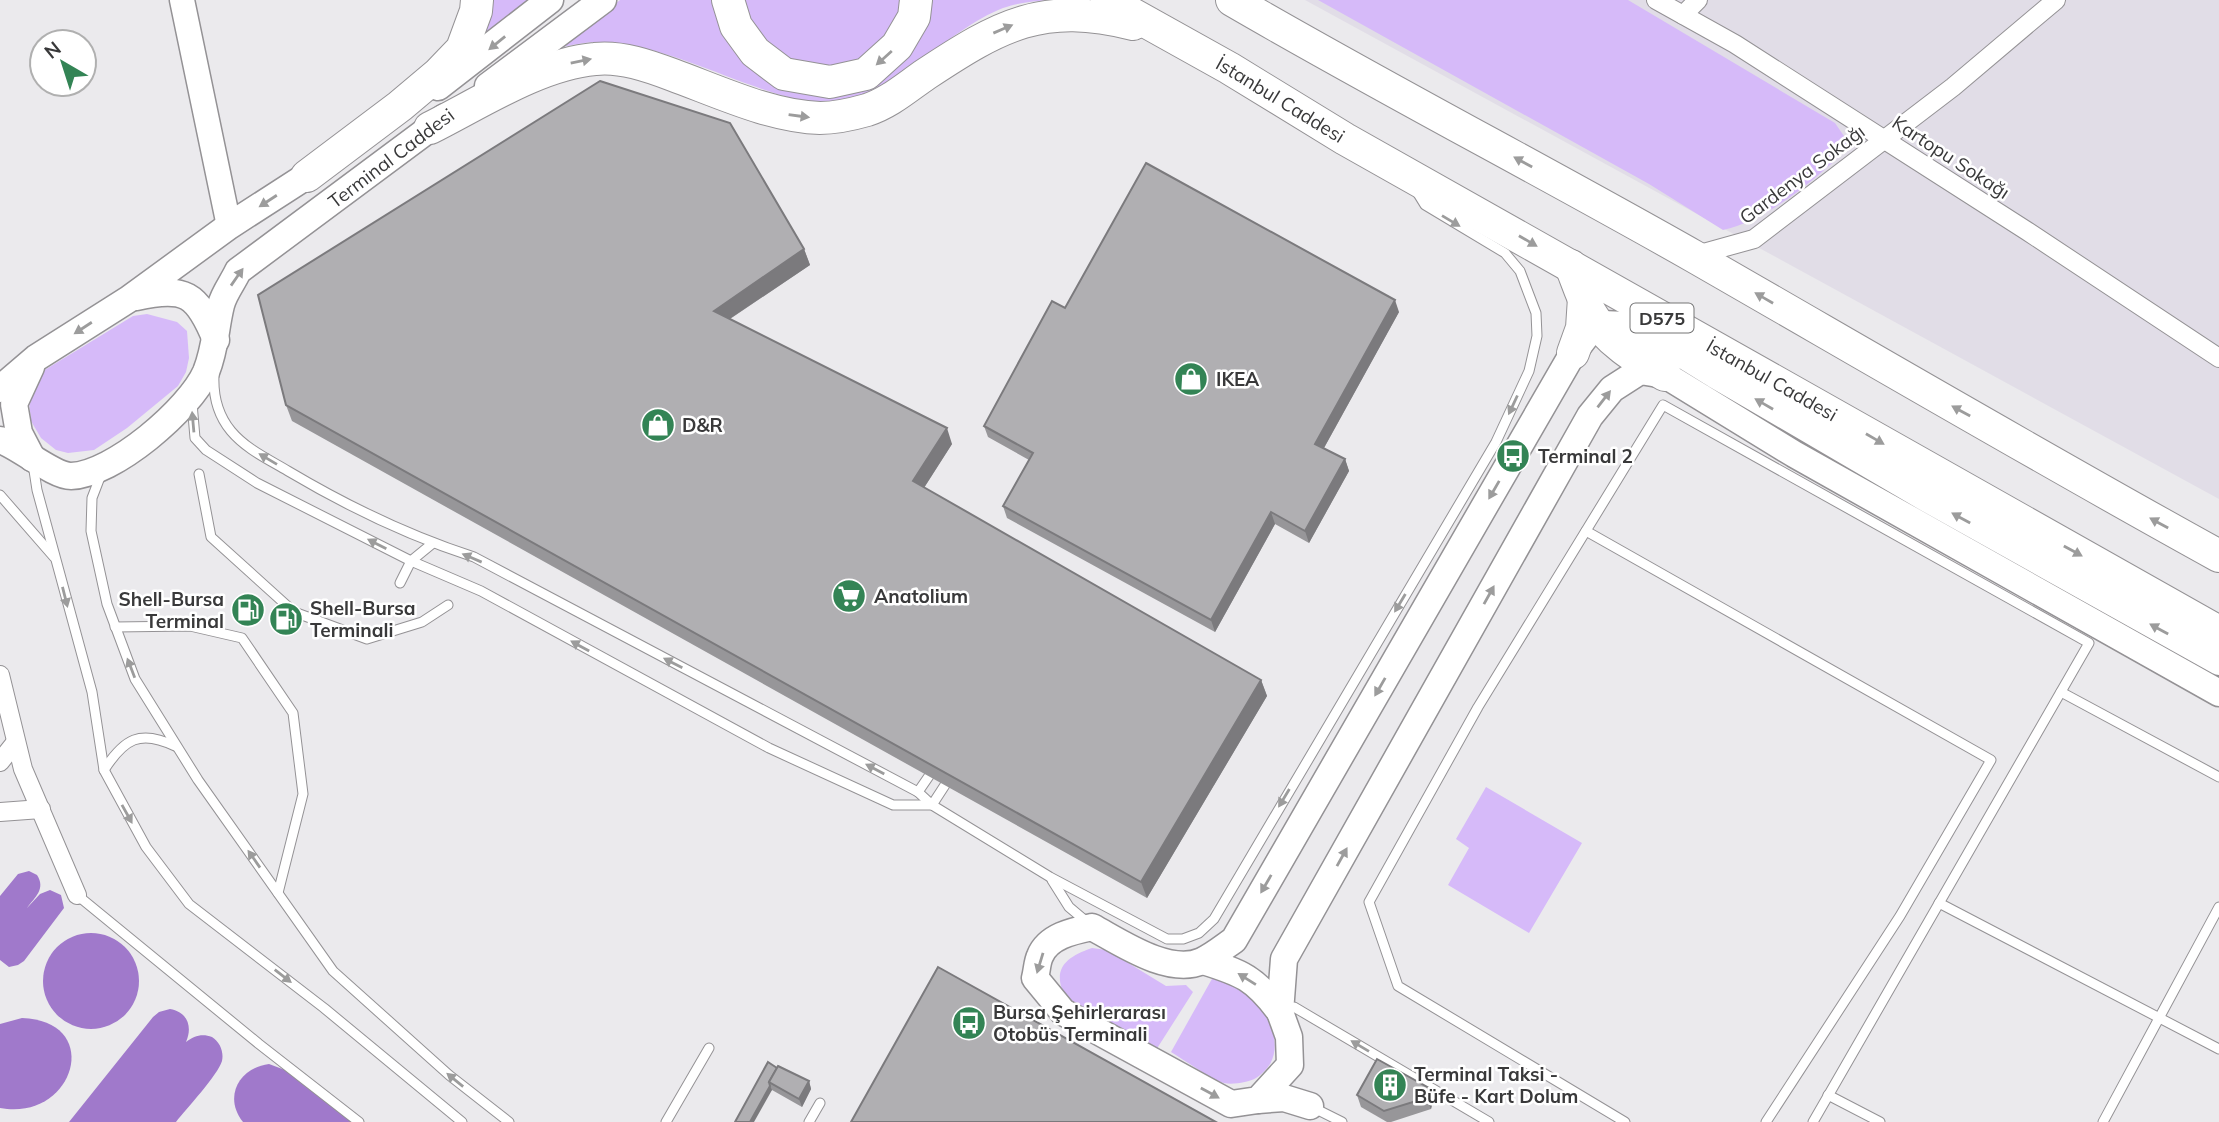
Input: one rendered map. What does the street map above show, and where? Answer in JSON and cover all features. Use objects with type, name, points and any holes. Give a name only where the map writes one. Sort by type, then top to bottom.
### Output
[{"type":"highway","points":[[307,176],[400,106],[446,66],[462,49],[476,11],[477,0]]},
{"type":"highway","points":[[728,0],[736,26],[755,52],[784,74],[830,82],[866,74],[897,46],[914,17],[916,0]]},
{"type":"highway","name":"İstanbul Caddesi","points":[[1107,0],[1229,68],[1345,139],[2219,632]]},
{"type":"highway","points":[[1232,0],[1693,256],[1888,370],[2219,556]]},
{"type":"highway","points":[[1270,0],[1277,9],[1342,63]]},
{"type":"highway","points":[[430,128],[553,66],[598,58],[644,64],[769,109],[796,117],[823,118],[869,109],[897,94],[969,46],[1006,27],[1042,17],[1076,14],[1107,18],[1164,32]]},
{"type":"highway","points":[[1571,266],[1592,311],[1624,349],[1665,375]]},
{"type":"highway","points":[[1573,353],[1582,328],[1592,311]]},
{"type":"main road","name":"Terminal Caddesi","points":[[0,389],[36,358],[129,299],[229,226],[385,127],[550,0]]},
{"type":"main road","name":"Terminal Caddesi","points":[[0,440],[69,476],[103,468],[141,443],[191,398],[204,375],[215,345],[222,303],[238,271],[550,42],[603,0]]},
{"type":"main road","name":"Terminal Caddesi","points":[[129,299],[163,291],[185,295],[198,306],[208,321],[215,345]]},
{"type":"main road","points":[[1592,311],[1657,339],[1715,376],[1929,500],[2219,662]]},
{"type":"main road","points":[[1310,1106],[1284,1098],[1231,1104],[1063,1012],[1035,978],[1040,955],[1052,941],[1069,932],[1092,927],[1149,957],[1174,964],[1203,961],[1234,940],[1573,353]]},
{"type":"main road","points":[[33,459],[19,433],[14,404],[36,358]]},
{"type":"main road","points":[[1280,1012],[1284,959],[1590,416],[1612,389],[1640,371],[1665,375],[1802,458],[2219,692]]},
{"type":"main road","points":[[1203,961],[1250,979],[1280,1012],[1289,1037],[1290,1065],[1296,1088],[1310,1106]]},
{"type":"main road","points":[[1258,1100],[1290,1065]]},
{"type":"street","points":[[182,0],[229,226]]},
{"type":"street","name":"Kartopu Sokağı","points":[[1656,0],[1735,44],[2219,358]]},
{"type":"street","points":[[1683,15],[1698,0]]},
{"type":"street","name":"Gardenya Sokağı","points":[[1693,256],[1754,239],[1953,87],[2056,0]]},
{"type":"street","points":[[0,675],[23,769],[77,895]]},
{"type":"street","points":[[0,762],[15,743]]},
{"type":"street","points":[[0,812],[41,809]]},
{"type":"lane","points":[[215,345],[213,393],[216,404],[230,430],[246,446],[334,498],[433,544],[474,557],[918,792],[932,805],[1050,877],[1167,939],[1183,939],[1199,933],[1214,919],[1496,442],[1529,371],[1536,338],[1536,313],[1520,271],[1505,253],[1425,205],[1407,172]]},
{"type":"lane","points":[[191,398],[194,438],[206,450],[257,483],[411,561],[481,591],[769,748],[892,805],[932,805]]},
{"type":"lane","points":[[1625,1122],[1398,986],[1369,902],[1478,707],[1663,405],[2089,643],[1812,1122]]},
{"type":"lane","points":[[33,459],[37,490],[92,692],[104,770],[146,847],[189,904],[324,1008],[462,1122]]},
{"type":"lane","points":[[103,468],[92,498],[92,531],[107,604],[135,679],[177,747],[333,971],[449,1075],[509,1122]]},
{"type":"lane","points":[[199,474],[211,537],[294,612],[367,639],[422,622],[448,605]]},
{"type":"lane","points":[[0,495],[56,560]]},
{"type":"lane","points":[[1586,531],[1991,761],[1900,916],[1766,1122]]},
{"type":"lane","points":[[400,583],[411,561],[433,544]]},
{"type":"lane","points":[[116,626],[190,626],[242,638],[293,713],[303,794],[278,893]]},
{"type":"lane","points":[[2061,692],[2219,777]]},
{"type":"lane","points":[[104,770],[117,750],[134,740],[156,737],[177,747]]},
{"type":"lane","points":[[918,792],[929,776]]},
{"type":"lane","points":[[932,805],[945,785]]},
{"type":"lane","points":[[1050,877],[1069,907],[1092,927]]},
{"type":"lane","points":[[77,895],[359,1122]]},
{"type":"lane","points":[[1939,903],[2219,1049]]},
{"type":"lane","points":[[2103,1122],[2219,907]]},
{"type":"lane","points":[[1280,1012],[1294,1007],[1481,1121]]},
{"type":"lane","points":[[666,1122],[709,1048]]},
{"type":"lane","points":[[1828,1095],[1880,1122]]},
{"type":"lane","points":[[809,1122],[820,1103]]},
{"type":"lane","points":[[1310,1106],[1342,1122]]},
{"type":"shaded area","points":[[490,0],[533,0],[475,44]]},
{"type":"shaded area","points":[[620,0],[714,0],[722,30],[738,56],[761,77],[796,90],[854,82],[927,0],[1050,0],[1003,8],[961,31],[875,89],[853,98],[819,102],[775,93],[672,56],[635,46],[598,42],[561,47]]},
{"type":"shaded area","points":[[739,0],[909,0],[909,5],[868,61],[830,73],[786,68],[755,43]]},
{"type":"shaded area","points":[[1305,0],[2219,0],[2219,499]]},
{"type":"shaded area","points":[[1318,0],[1628,0],[1835,123],[1846,139],[1846,150],[1820,174],[1773,209],[1723,230],[1649,184]]},
{"type":"shaded area","points":[[147,314],[177,322],[187,331],[189,358],[186,372],[178,386],[127,428],[94,450],[68,453],[56,450],[41,438],[31,421],[29,401],[43,371],[133,316]]},
{"type":"shaded area","points":[[1486,787],[1582,843],[1529,933],[1448,885],[1469,848],[1456,839]]},
{"type":"shaded area","points":[[29,871],[37,875],[40,889],[27,908],[40,894],[50,890],[61,895],[64,908],[24,961],[9,967],[0,960],[0,896],[18,874]]},
{"type":"shaded area","points":[[91,933],[109,936],[125,947],[136,963],[139,981],[136,999],[125,1015],[109,1026],[91,1029],[73,1026],[57,1015],[46,999],[43,981],[46,963],[57,947],[73,936]]},
{"type":"shaded area","points":[[1092,948],[1107,950],[1166,986],[1186,985],[1193,992],[1156,1050],[1067,1000],[1062,990],[1060,973],[1067,961]]},
{"type":"shaded area","points":[[1213,977],[1229,978],[1268,1008],[1274,1037],[1274,1055],[1265,1071],[1256,1078],[1245,1082],[1224,1083],[1171,1052]]},
{"type":"shaded area","points":[[170,1009],[181,1013],[187,1021],[189,1031],[186,1042],[198,1036],[212,1037],[219,1044],[222,1054],[222,1061],[215,1075],[176,1122],[69,1122],[153,1017]]},
{"type":"shaded area","points":[[22,1018],[48,1023],[64,1035],[71,1051],[70,1069],[61,1086],[46,1100],[26,1108],[0,1108],[0,1024]]},
{"type":"shaded area","points":[[269,1064],[285,1070],[352,1122],[243,1122],[234,1103],[237,1085],[249,1071]]},
{"type":"building","name":"Anatolium","points":[[600,81],[730,123],[804,249],[714,311],[947,428],[913,481],[1261,680],[1141,882],[286,405],[258,295]]},
{"type":"building","name":"IKEA","points":[[1146,163],[1395,300],[1315,444],[1345,459],[1305,531],[1271,512],[1211,620],[1003,506],[1033,453],[984,426],[1052,301],[1065,308]]},
{"type":"building","name":"Bursa Şehirlerarası Otobüs Terminali","points":[[938,967],[1216,1122],[851,1122]]},
{"type":"building","name":"Terminal Taksi - Büfe - Kart Dolum","points":[[1377,1059],[1429,1088],[1426,1098],[1384,1111],[1357,1095]]},
{"type":"building","points":[[768,1062],[777,1068],[769,1082],[770,1086],[750,1122],[735,1122]]},
{"type":"building","points":[[778,1066],[809,1081],[799,1099],[769,1082]]},
{"type":"place","name":"IKEA","points":[[1191,379]]},
{"type":"place","name":"D&R","points":[[658,425]]},
{"type":"place","name":"Terminal 2","points":[[1513,456]]},
{"type":"place","name":"Anatolium","points":[[849,596]]},
{"type":"place","name":"Shell-Bursa Terminal","points":[[248,610]]},
{"type":"place","name":"Shell-Bursa Terminali","points":[[286,619]]},
{"type":"place","name":"Bursa Şehirlerarası Otobüs Terminali","points":[[969,1023]]},
{"type":"place","name":"Terminal Taksi - Büfe - Kart Dolum","points":[[1390,1085]]}]
